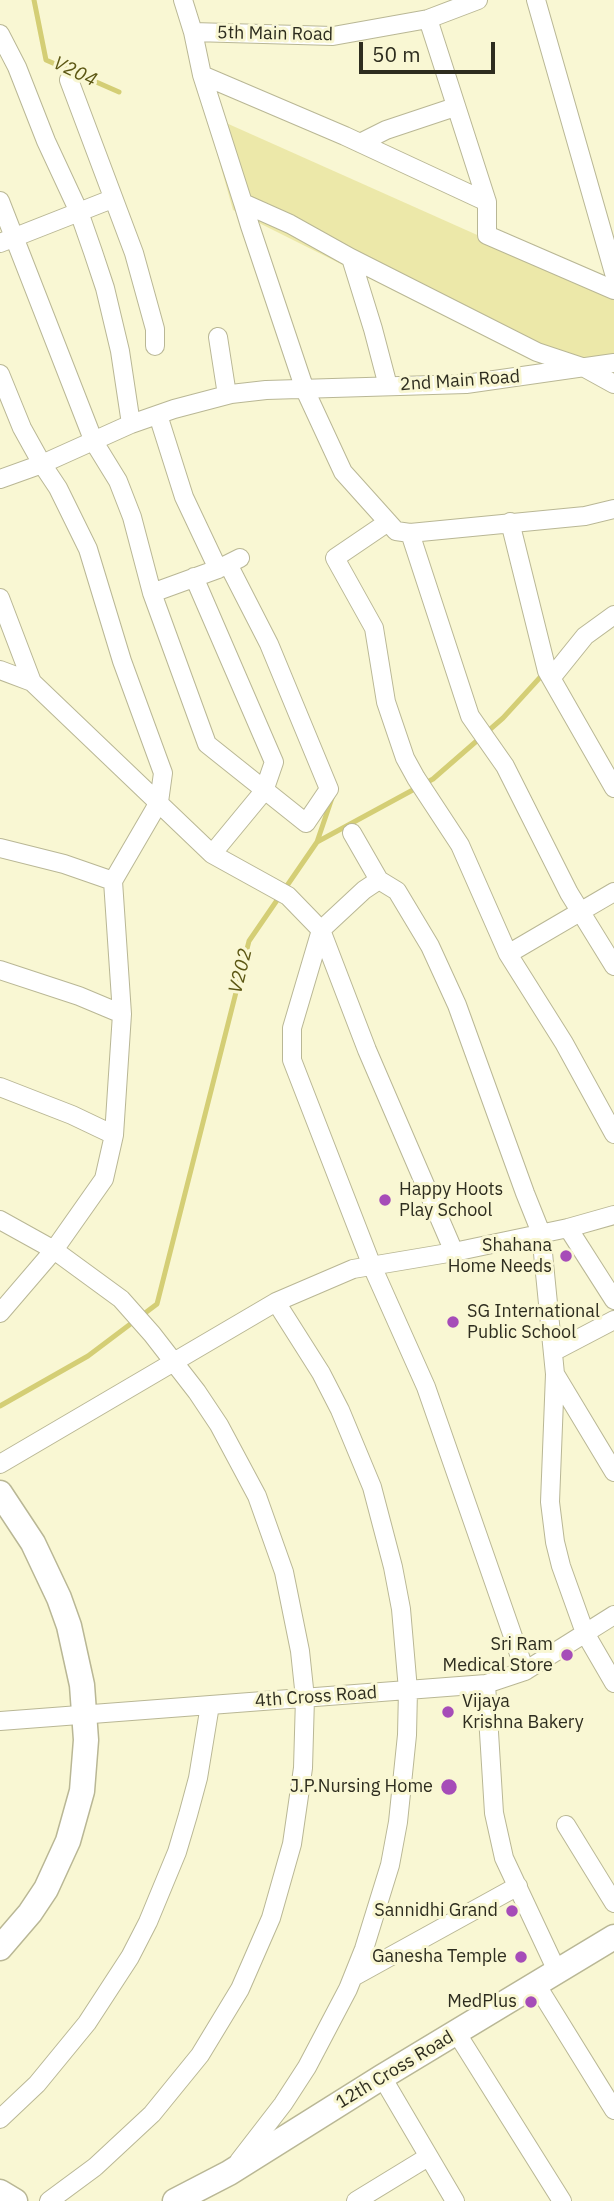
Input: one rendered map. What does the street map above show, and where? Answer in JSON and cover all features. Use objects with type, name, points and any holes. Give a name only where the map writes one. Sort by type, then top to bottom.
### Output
[{"type":"main road","points":[[0,1948],[30,1913],[46,1889],[68,1840],[76,1816],[83,1778],[86,1740],[76,1655],[59,1598],[33,1543],[3,1504]]},
{"type":"main road","name":"12th Cross Road","points":[[175,2201],[229,2173],[614,1937]]},
{"type":"main road","points":[[0,2192],[15,2201]]},
{"type":"street","points":[[183,0],[202,75],[305,390],[343,472],[396,531],[410,533],[585,516],[614,509]]},
{"type":"street","name":"5th Main Road","points":[[193,32],[334,36],[428,19],[478,0]]},
{"type":"street","points":[[536,0],[614,273]]},
{"type":"street","points":[[428,19],[487,202],[487,235],[614,290]]},
{"type":"street","points":[[0,34],[17,67],[41,130],[79,212],[105,288],[120,351],[131,424]]},
{"type":"street","points":[[202,75],[360,143],[487,202]]},
{"type":"street","points":[[69,80],[134,253],[155,329],[155,346]]},
{"type":"street","points":[[360,143],[386,130],[455,107]]},
{"type":"street","points":[[8,240],[112,199]]},
{"type":"street","points":[[0,201],[8,240],[94,442],[118,481],[132,517],[152,593],[207,744],[306,823],[329,789],[269,644],[229,564],[184,497],[166,412]]},
{"type":"street","points":[[243,203],[290,224],[351,258],[537,352],[585,368],[614,384]]},
{"type":"street","points":[[351,258],[388,386]]},
{"type":"street","points":[[218,337],[227,395]]},
{"type":"street","name":"2nd Main Road","points":[[0,479],[42,464],[131,424],[227,395],[266,390],[466,384],[614,363]]},
{"type":"street","points":[[0,374],[22,428],[58,488],[88,549],[122,661],[163,773],[159,802],[113,881],[122,1014],[114,1135],[104,1179],[54,1250],[0,1313]]},
{"type":"street","points":[[387,522],[335,558],[374,628],[386,702],[405,758],[460,845],[508,954],[564,1043],[614,1135]]},
{"type":"street","points":[[510,522],[547,671],[614,788]]},
{"type":"street","points":[[410,533],[470,716],[505,766],[569,893],[614,966]]},
{"type":"street","points":[[152,593],[229,564]]},
{"type":"street","points":[[194,578],[274,762],[264,791],[212,853]]},
{"type":"street","points":[[0,598],[32,682]]},
{"type":"street","points":[[552,677],[585,636],[613,619]]},
{"type":"street","points":[[0,670],[32,682],[212,853],[288,896],[321,930],[367,1050],[454,1252]]},
{"type":"street","points":[[352,833],[379,880],[397,891],[430,946],[457,1005],[541,1233],[555,1374],[550,1502],[555,1542],[585,1633],[614,1684]]},
{"type":"street","points":[[0,848],[64,864],[113,881]]},
{"type":"street","points":[[379,880],[364,890],[321,930],[292,1027],[292,1060],[372,1266],[426,1387],[525,1671]]},
{"type":"street","points":[[508,954],[614,892]]},
{"type":"street","points":[[0,970],[68,992],[122,1014]]},
{"type":"street","points":[[0,1087],[72,1115],[114,1135]]},
{"type":"street","points":[[0,1464],[276,1302],[353,1269],[454,1252],[614,1216]]},
{"type":"street","points":[[0,1220],[54,1250],[121,1299],[197,1392],[233,1448],[257,1496],[284,1572],[300,1651],[304,1698],[303,1768],[292,1844],[271,1918],[240,1989],[200,2054],[152,2114],[95,2167],[49,2201]]},
{"type":"street","points":[[568,1227],[614,1300]]},
{"type":"street","points":[[229,2173],[257,2139],[307,2067],[329,2029],[353,1977],[379,1908],[398,1822],[407,1735],[408,1690],[401,1609],[372,1487],[334,1398],[300,1337],[276,1302]]},
{"type":"street","points":[[553,1352],[614,1320]]},
{"type":"street","points":[[555,1374],[614,1472]]},
{"type":"street","name":"4th Cross Road","points":[[0,1721],[486,1684],[525,1671],[614,1615]]},
{"type":"street","points":[[486,1684],[494,1813],[503,1858],[557,1971]]},
{"type":"street","points":[[0,2119],[37,2084],[87,2023],[130,1957],[148,1922],[173,1864],[188,1815],[210,1705]]},
{"type":"street","points":[[566,1825],[614,1903]]},
{"type":"street","points":[[353,1977],[518,1886]]},
{"type":"street","points":[[536,1984],[614,2110]]},
{"type":"street","points":[[456,2032],[562,2201]]},
{"type":"street","points":[[382,2077],[455,2201]]},
{"type":"street","points":[[356,2201],[428,2157]]},
{"type":"shaded area","points":[[206,114],[614,296],[614,362],[565,376],[233,210]]},
{"type":"waterway","name":"V204","points":[[34,0],[46,60],[119,92]]},
{"type":"waterway","name":"V202","points":[[0,1406],[88,1356],[157,1304],[249,941],[317,842],[433,779],[503,718],[545,672]]},
{"type":"waterway","name":"V204","points":[[317,842],[333,795]]},
{"type":"place","name":"Happy Hoots Play School","points":[[385,1200]]},
{"type":"place","name":"Shahana Home Needs","points":[[566,1256]]},
{"type":"place","name":"SG International Public School","points":[[453,1322]]},
{"type":"place","name":"Sri Ram Medical Store","points":[[567,1655]]},
{"type":"place","name":"Vijaya Krishna Bakery","points":[[448,1712]]},
{"type":"place","name":"J.P.Nursing Home","points":[[449,1787]]},
{"type":"place","name":"Sannidhi Grand","points":[[512,1911]]},
{"type":"place","name":"Ganesha Temple","points":[[521,1957]]},
{"type":"place","name":"MedPlus","points":[[531,2002]]}]
